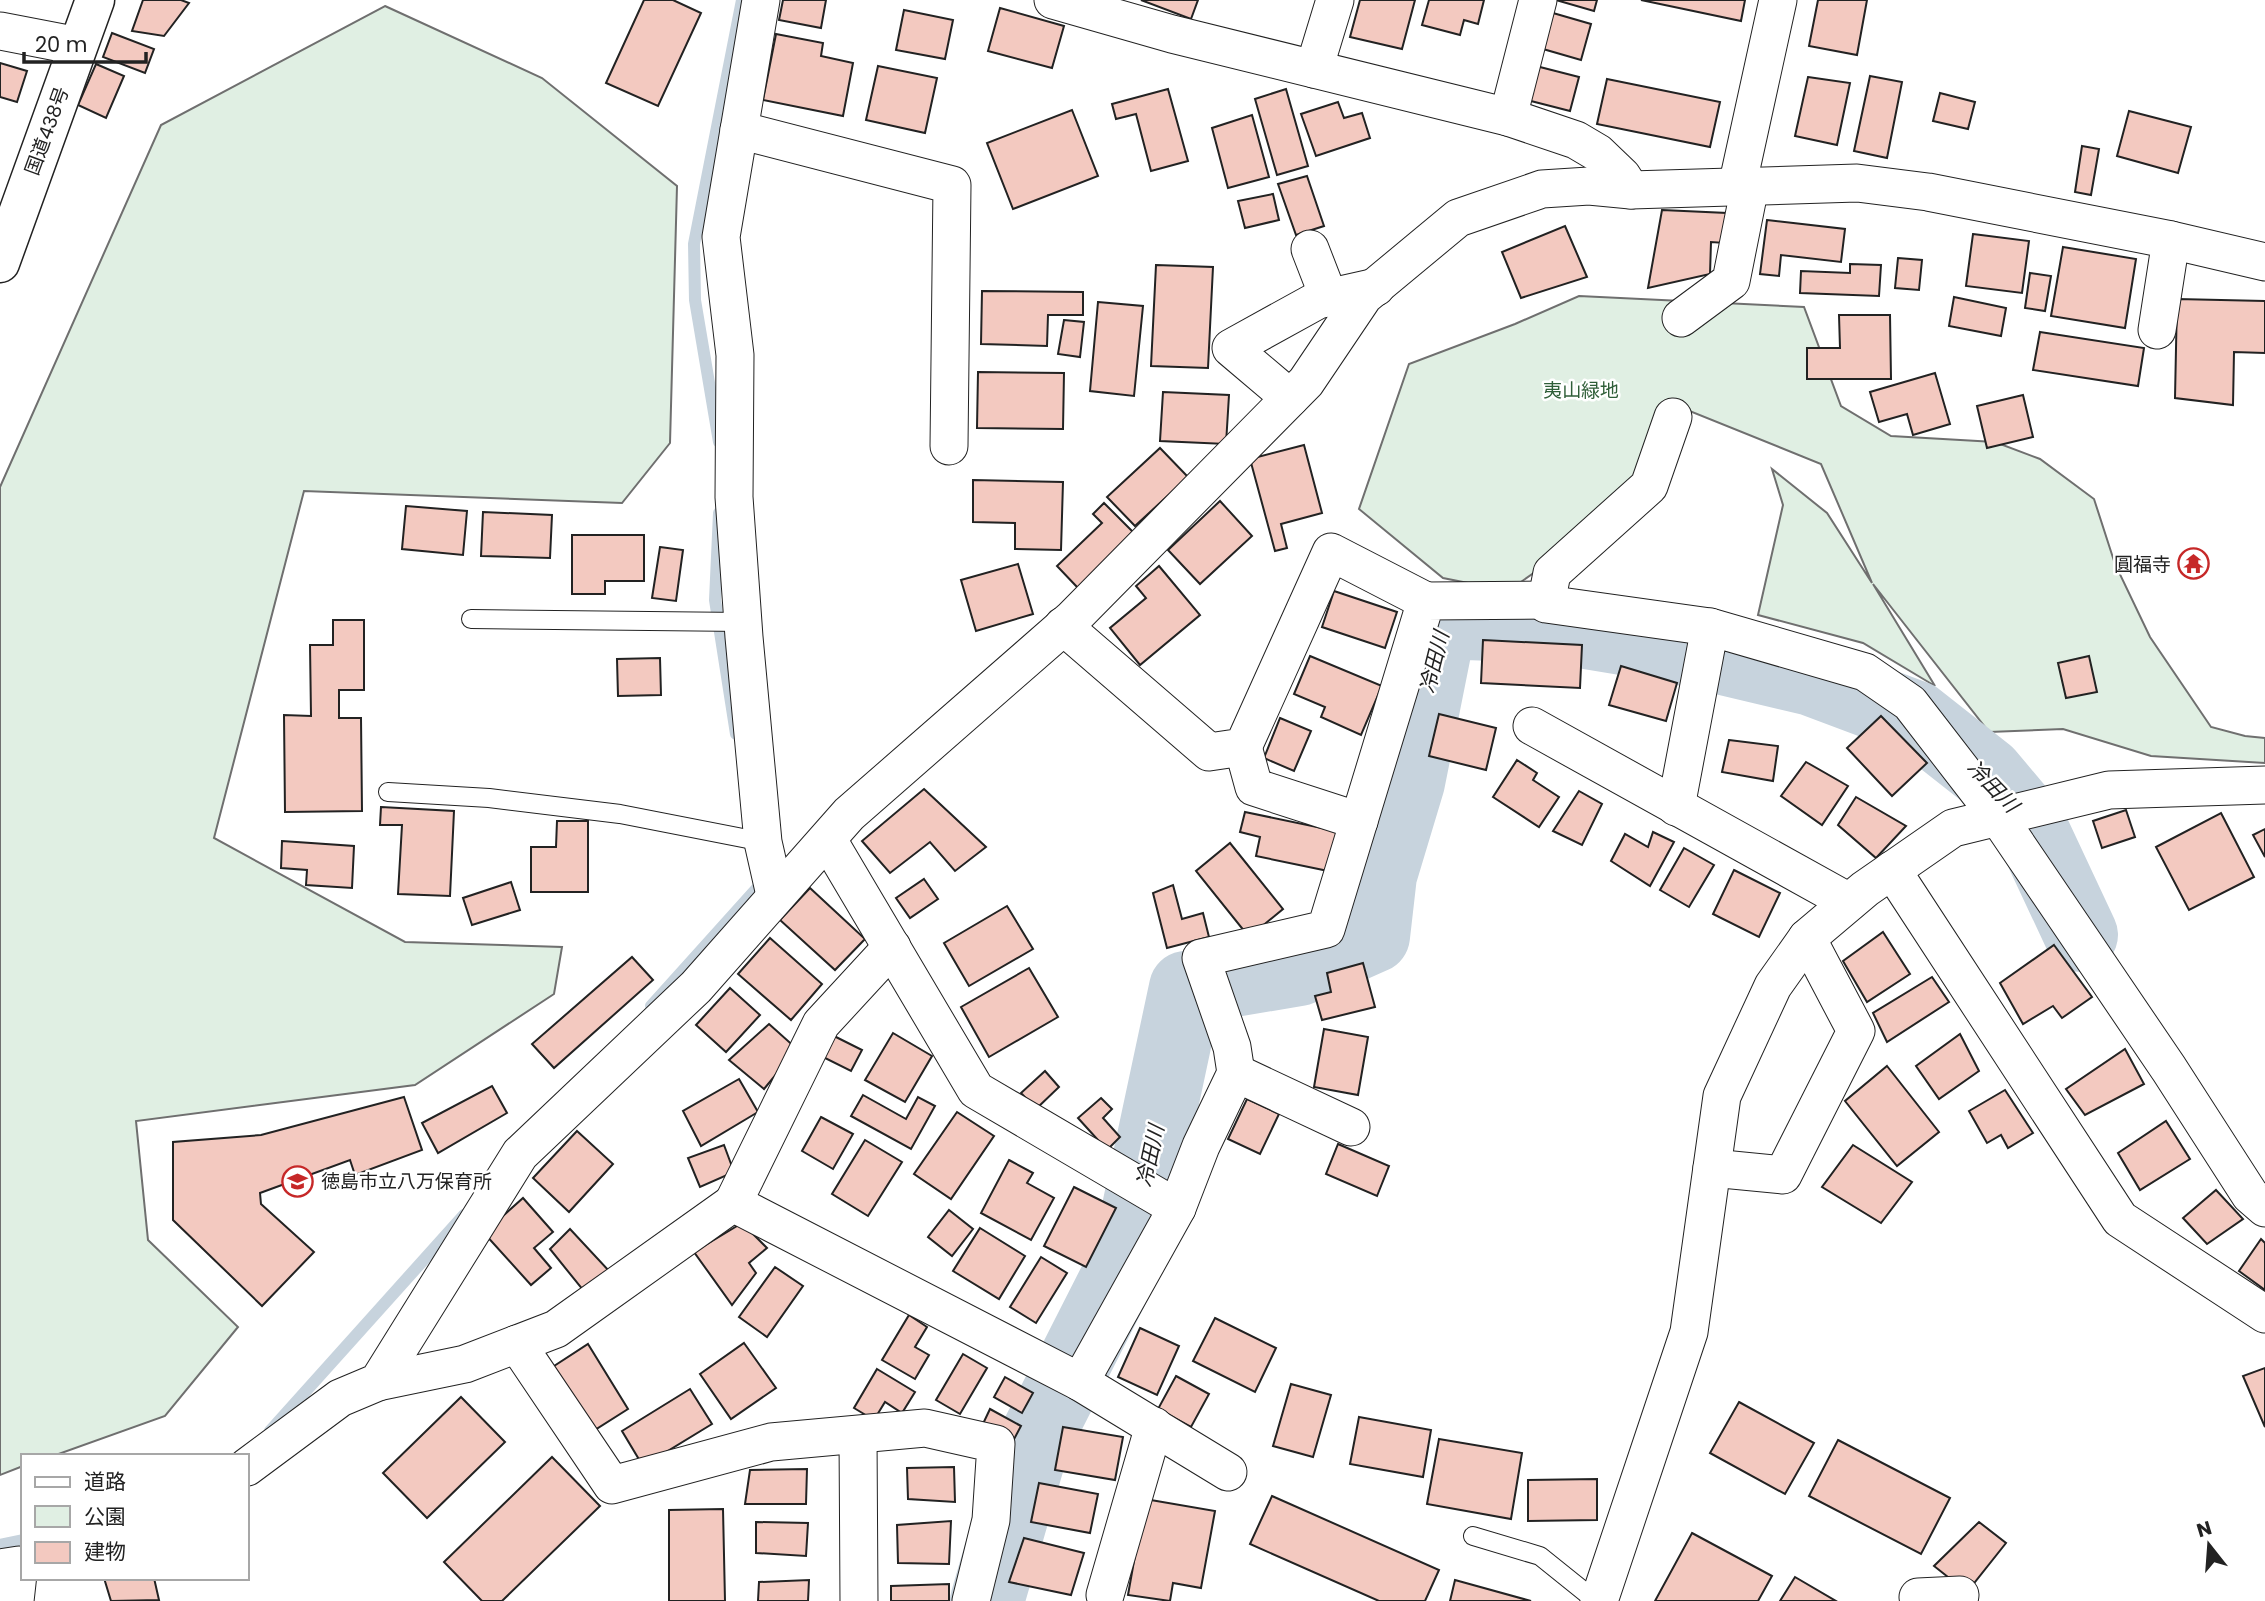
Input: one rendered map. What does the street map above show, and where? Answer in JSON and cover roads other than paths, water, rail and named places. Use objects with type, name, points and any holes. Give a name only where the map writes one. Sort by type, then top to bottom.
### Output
[{"type":"highway","name":"国道438号","points":[[4,242],[95,0]]},
{"type":"street","points":[[761,0],[721,237],[736,355],[734,497],[743,622],[763,842],[775,895]]},
{"type":"street","points":[[1053,0],[1108,8],[1314,69],[1508,117],[1576,140],[1598,153],[1622,176],[1631,190]]},
{"type":"street","points":[[1314,69],[1335,0]]},
{"type":"street","points":[[1508,117],[1538,0]]},
{"type":"street","points":[[1681,318],[1731,281],[1743,186],[1778,0]]},
{"type":"street","points":[[0,31],[78,46]]},
{"type":"street","points":[[739,130],[952,185],[949,446]]},
{"type":"street","points":[[379,1382],[520,1154],[696,987],[849,814],[1063,626],[1306,382],[1364,296],[1458,218],[1542,189],[1589,186],[1631,190],[1857,183],[1927,192],[2171,240],[2265,262]]},
{"type":"street","points":[[2157,330],[2171,240]]},
{"type":"street","points":[[1310,249],[1329,298]]},
{"type":"street","points":[[1290,398],[1231,348],[1318,300],[1376,287]]},
{"type":"street","points":[[1673,417],[1649,486],[1552,573],[1546,604],[1710,627],[1865,672],[1910,703],[1998,817],[2169,1069],[2250,1195],[2265,1208]]},
{"type":"street","points":[[1359,821],[1254,787],[1244,747],[1331,552],[1426,601],[1547,600]]},
{"type":"street","points":[[1080,1382],[1177,1208],[1201,1146],[1237,1073],[1232,1046],[1201,958],[1326,929],[1426,601]]},
{"type":"street","points":[[1063,626],[1209,752],[1244,747]]},
{"type":"street","points":[[1676,807],[1710,627]]},
{"type":"street","points":[[1532,726],[1849,902]]},
{"type":"street","points":[[1597,1601],[1689,1332],[1722,1096],[1773,986],[1807,938],[1849,902],[1953,828],[2109,790],[2265,785]]},
{"type":"street","points":[[828,840],[976,1090],[1177,1208]]},
{"type":"street","points":[[1892,870],[2120,1219],[2265,1314]]},
{"type":"street","points":[[1712,1168],[1783,1175],[1856,1031],[1807,938]]},
{"type":"street","points":[[248,1466],[340,1398],[379,1382],[465,1364],[556,1329],[733,1203],[821,1024],[892,947]]},
{"type":"street","points":[[1237,1073],[1351,1127]]},
{"type":"street","points":[[733,1203],[1080,1382],[1228,1472]]},
{"type":"street","points":[[517,1343],[612,1485],[771,1442],[925,1428],[996,1444],[991,1520],[971,1601]]},
{"type":"street","points":[[1105,1595],[1154,1426]]},
{"type":"street","points":[[858,1435],[859,1601]]},
{"type":"street","points":[[14,1566],[15,1601]]},
{"type":"street","points":[[1918,1597],[1960,1595],[1959,1601]]},
{"type":"lane","points":[[471,619],[743,622]]},
{"type":"lane","points":[[388,792],[489,798],[620,814],[763,842]]},
{"type":"lane","points":[[1472,1536],[1540,1556],[1597,1601]]},
{"type":"waterway","points":[[719,442],[695,300],[694,244],[742,0]]},
{"type":"waterway","points":[[719,513],[715,600],[736,734]]},
{"type":"waterway","name":"冷田川","points":[[987,1601],[1032,1446],[1129,1255],[1186,988],[1299,969],[1373,936],[1380,875],[1408,782],[1440,622],[1550,626],[1677,647],[1812,679],[1916,718],[1987,774],[2029,824],[2081,935]]},
{"type":"waterway","points":[[651,1006],[759,886],[758,877]]},
{"type":"waterway","points":[[270,1431],[464,1215]]},
{"type":"waterway","points":[[0,1545],[21,1540]]},
{"type":"place","name":"圓福寺","points":[[2194,564]]},
{"type":"place","name":"徳島市立八万保育所","points":[[298,1181]]},
{"type":"park label","name":"夷山緑地","points":[[1581,390]]}]
